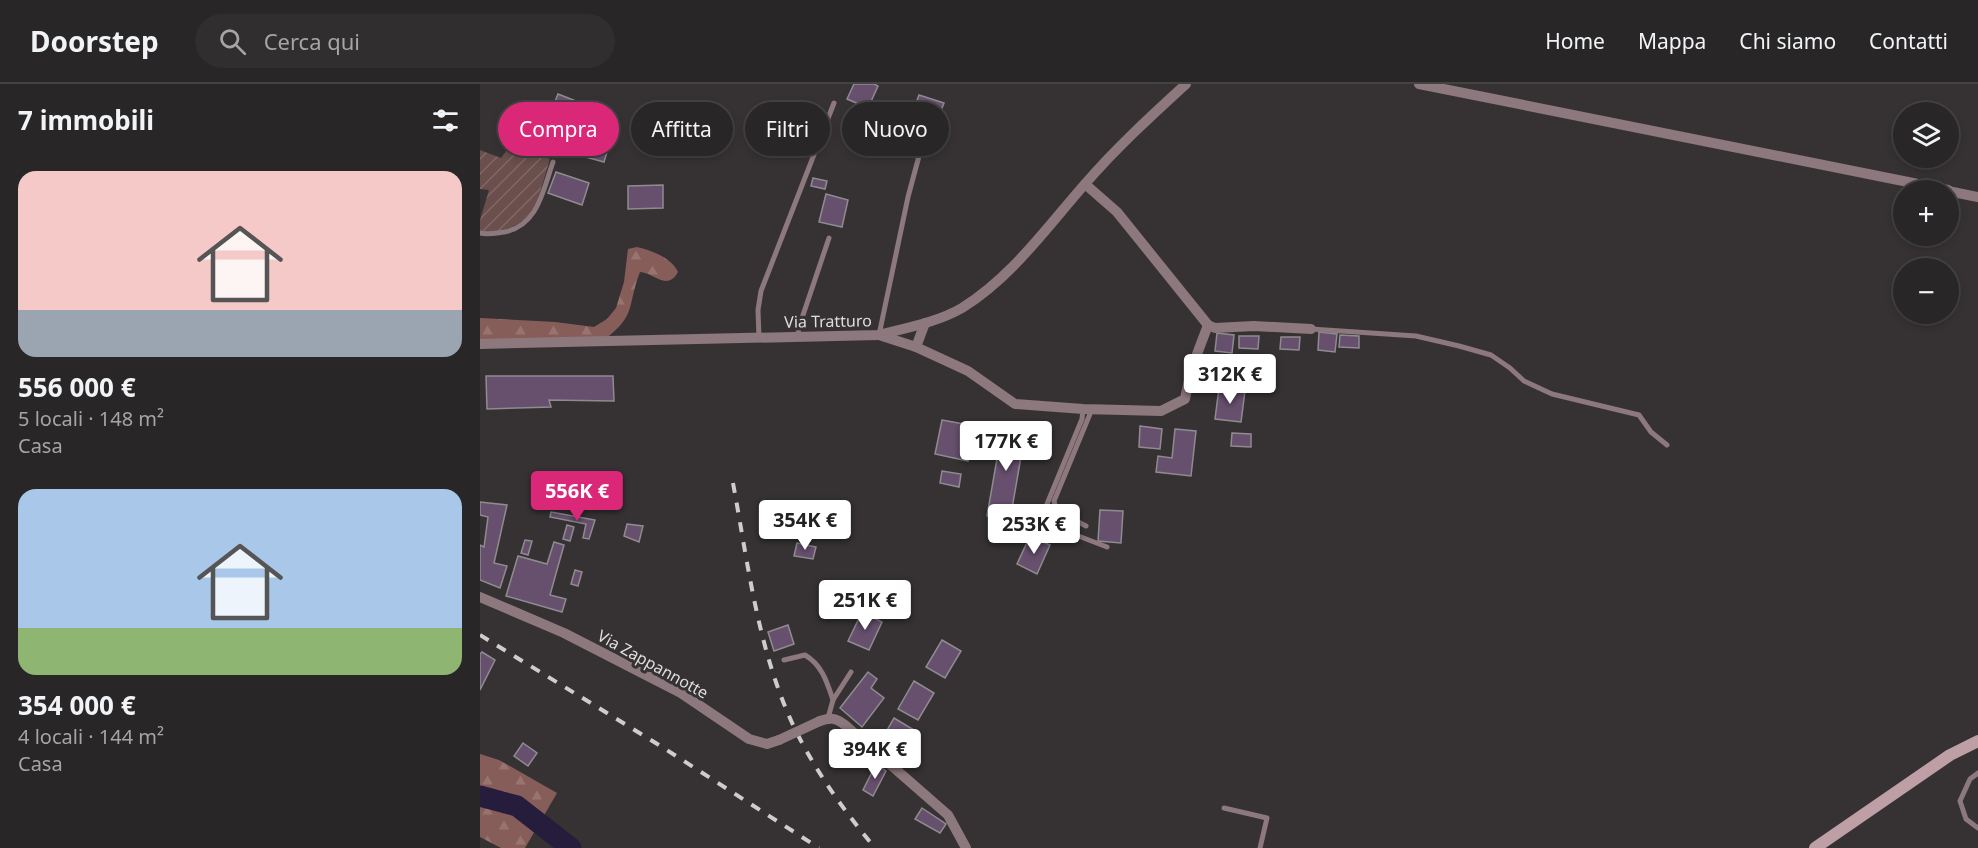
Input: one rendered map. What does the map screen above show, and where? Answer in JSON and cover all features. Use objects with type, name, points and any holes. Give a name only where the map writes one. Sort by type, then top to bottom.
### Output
[{"type":"main road","points":[[1815,848],[1950,755],[1978,741]]},
{"type":"street","name":"Via Tratturo","points":[[480,344],[879,335],[925,323],[961,308],[995,283],[1030,248],[1126,140],[1186,84]]},
{"type":"street","points":[[1419,84],[1894,180]]},
{"type":"street","points":[[1085,184],[1117,212],[1208,325],[1215,328],[1254,326],[1311,329]]},
{"type":"street","points":[[1959,193],[1978,196]]},
{"type":"street","points":[[916,347],[925,323]]},
{"type":"street","points":[[879,335],[916,347],[968,371],[1015,404],[1161,411],[1185,399],[1191,370],[1208,325]]},
{"type":"street","name":"Via Zappannotte","points":[[480,597],[564,633],[681,693],[749,740],[767,744],[824,719]]},
{"type":"street","points":[[824,719],[838,719],[845,724],[948,815],[966,848]]},
{"type":"lane","points":[[759,338],[758,310],[761,291],[834,103]]},
{"type":"lane","points":[[879,335],[919,156]]},
{"type":"lane","points":[[480,233],[492,234],[514,230],[527,222],[535,213],[553,162]]},
{"type":"lane","points":[[797,337],[829,238]]},
{"type":"lane","points":[[1311,329],[1416,336],[1491,355],[1524,381],[1552,394],[1639,416],[1651,432],[1667,445]]},
{"type":"lane","points":[[1088,409],[1054,501],[1059,521],[1068,531],[1107,547]]},
{"type":"lane","points":[[1036,532],[1046,517],[1047,504],[1088,409]]},
{"type":"lane","points":[[1057,511],[1086,526]]},
{"type":"lane","points":[[784,660],[805,655],[814,660],[825,676],[833,700]]},
{"type":"lane","points":[[824,719],[851,672]]},
{"type":"lane","points":[[1978,773],[1970,779],[1960,801],[1966,819],[1978,828]]},
{"type":"lane","points":[[1224,808],[1267,818],[1260,848]]},
{"type":"green space","points":[[637,247],[666,259],[678,272],[674,278],[665,281],[640,272],[627,316],[605,339],[480,341],[480,318],[555,322],[594,327],[607,319],[616,308],[624,282],[628,249]]},
{"type":"green space","points":[[480,754],[499,760],[557,793],[525,848],[501,848],[480,837]]},
{"type":"shaded area","points":[[480,150],[501,158],[502,156],[541,156],[550,159],[536,201],[531,212],[523,221],[499,231],[480,232],[480,220],[489,190],[480,189]]},
{"type":"building","points":[[854,84],[878,86],[871,102],[854,102],[847,99]]},
{"type":"building","points":[[558,94],[578,102],[555,102]]},
{"type":"building","points":[[919,95],[941,102],[916,102]]},
{"type":"building","points":[[582,156],[606,156],[604,162]]},
{"type":"building","points":[[556,172],[589,183],[582,205],[548,193]]},
{"type":"building","points":[[813,178],[827,181],[825,189],[811,186]]},
{"type":"building","points":[[663,185],[663,208],[628,209],[628,186]]},
{"type":"building","points":[[826,194],[848,200],[842,227],[819,222]]},
{"type":"building","points":[[1319,332],[1337,334],[1335,352],[1318,350]]},
{"type":"building","points":[[1217,333],[1234,335],[1232,353],[1215,351]]},
{"type":"building","points":[[1340,335],[1359,336],[1359,348],[1339,347]]},
{"type":"building","points":[[1239,336],[1259,336],[1258,349],[1239,348]]},
{"type":"building","points":[[1281,337],[1300,337],[1299,350],[1280,349]]},
{"type":"building","points":[[486,376],[613,376],[614,401],[549,400],[551,407],[487,409]]},
{"type":"building","points":[[1219,388],[1245,391],[1241,422],[1215,419]]},
{"type":"building","points":[[942,420],[975,426],[968,461],[935,454]]},
{"type":"building","points":[[1003,424],[1026,428],[1010,520],[987,516]]},
{"type":"building","points":[[1140,426],[1162,429],[1160,449],[1139,447]]},
{"type":"building","points":[[1175,429],[1196,431],[1191,476],[1156,472],[1158,456],[1172,458]]},
{"type":"building","points":[[1232,433],[1251,434],[1251,447],[1231,446]]},
{"type":"building","points":[[942,471],[961,474],[959,487],[940,483]]},
{"type":"building","points":[[480,502],[507,505],[494,563],[507,566],[500,588],[480,580],[480,545],[484,547],[488,517],[480,515]]},
{"type":"building","points":[[1100,510],[1123,511],[1121,543],[1098,541]]},
{"type":"building","points":[[551,512],[595,520],[589,539],[583,538],[586,524],[550,517]]},
{"type":"building","points":[[627,524],[643,526],[639,542],[624,536]]},
{"type":"building","points":[[567,525],[574,527],[570,541],[563,539]]},
{"type":"building","points":[[1030,536],[1050,545],[1037,574],[1017,564]]},
{"type":"building","points":[[525,540],[532,541],[528,555],[521,553]]},
{"type":"building","points":[[554,542],[564,545],[550,595],[566,599],[562,612],[506,596],[518,556],[547,564]]},
{"type":"building","points":[[797,543],[816,547],[813,559],[794,556]]},
{"type":"building","points":[[575,570],[582,572],[578,586],[571,584]]},
{"type":"building","points":[[862,612],[882,622],[869,650],[848,641]]},
{"type":"building","points":[[788,625],[794,644],[774,651],[768,632]]},
{"type":"building","points":[[942,640],[961,651],[945,678],[926,667]]},
{"type":"building","points":[[482,652],[495,660],[480,690],[480,654]]},
{"type":"building","points":[[868,672],[877,679],[871,688],[884,698],[862,727],[840,708]]},
{"type":"building","points":[[914,681],[934,693],[918,720],[898,709]]},
{"type":"building","points":[[894,718],[914,730],[898,757],[878,746]]},
{"type":"building","points":[[523,743],[537,753],[528,766],[514,756]]},
{"type":"building","points":[[876,764],[886,771],[873,796],[863,790]]},
{"type":"building","points":[[922,808],[946,824],[940,833],[915,819]]},
{"type":"waterway","points":[[480,796],[517,806],[571,848]]},
{"type":"railway","points":[[733,483],[757,614],[774,678],[786,709],[808,754],[825,782],[875,848]]},
{"type":"railway","points":[[480,635],[659,745],[819,848]]}]
